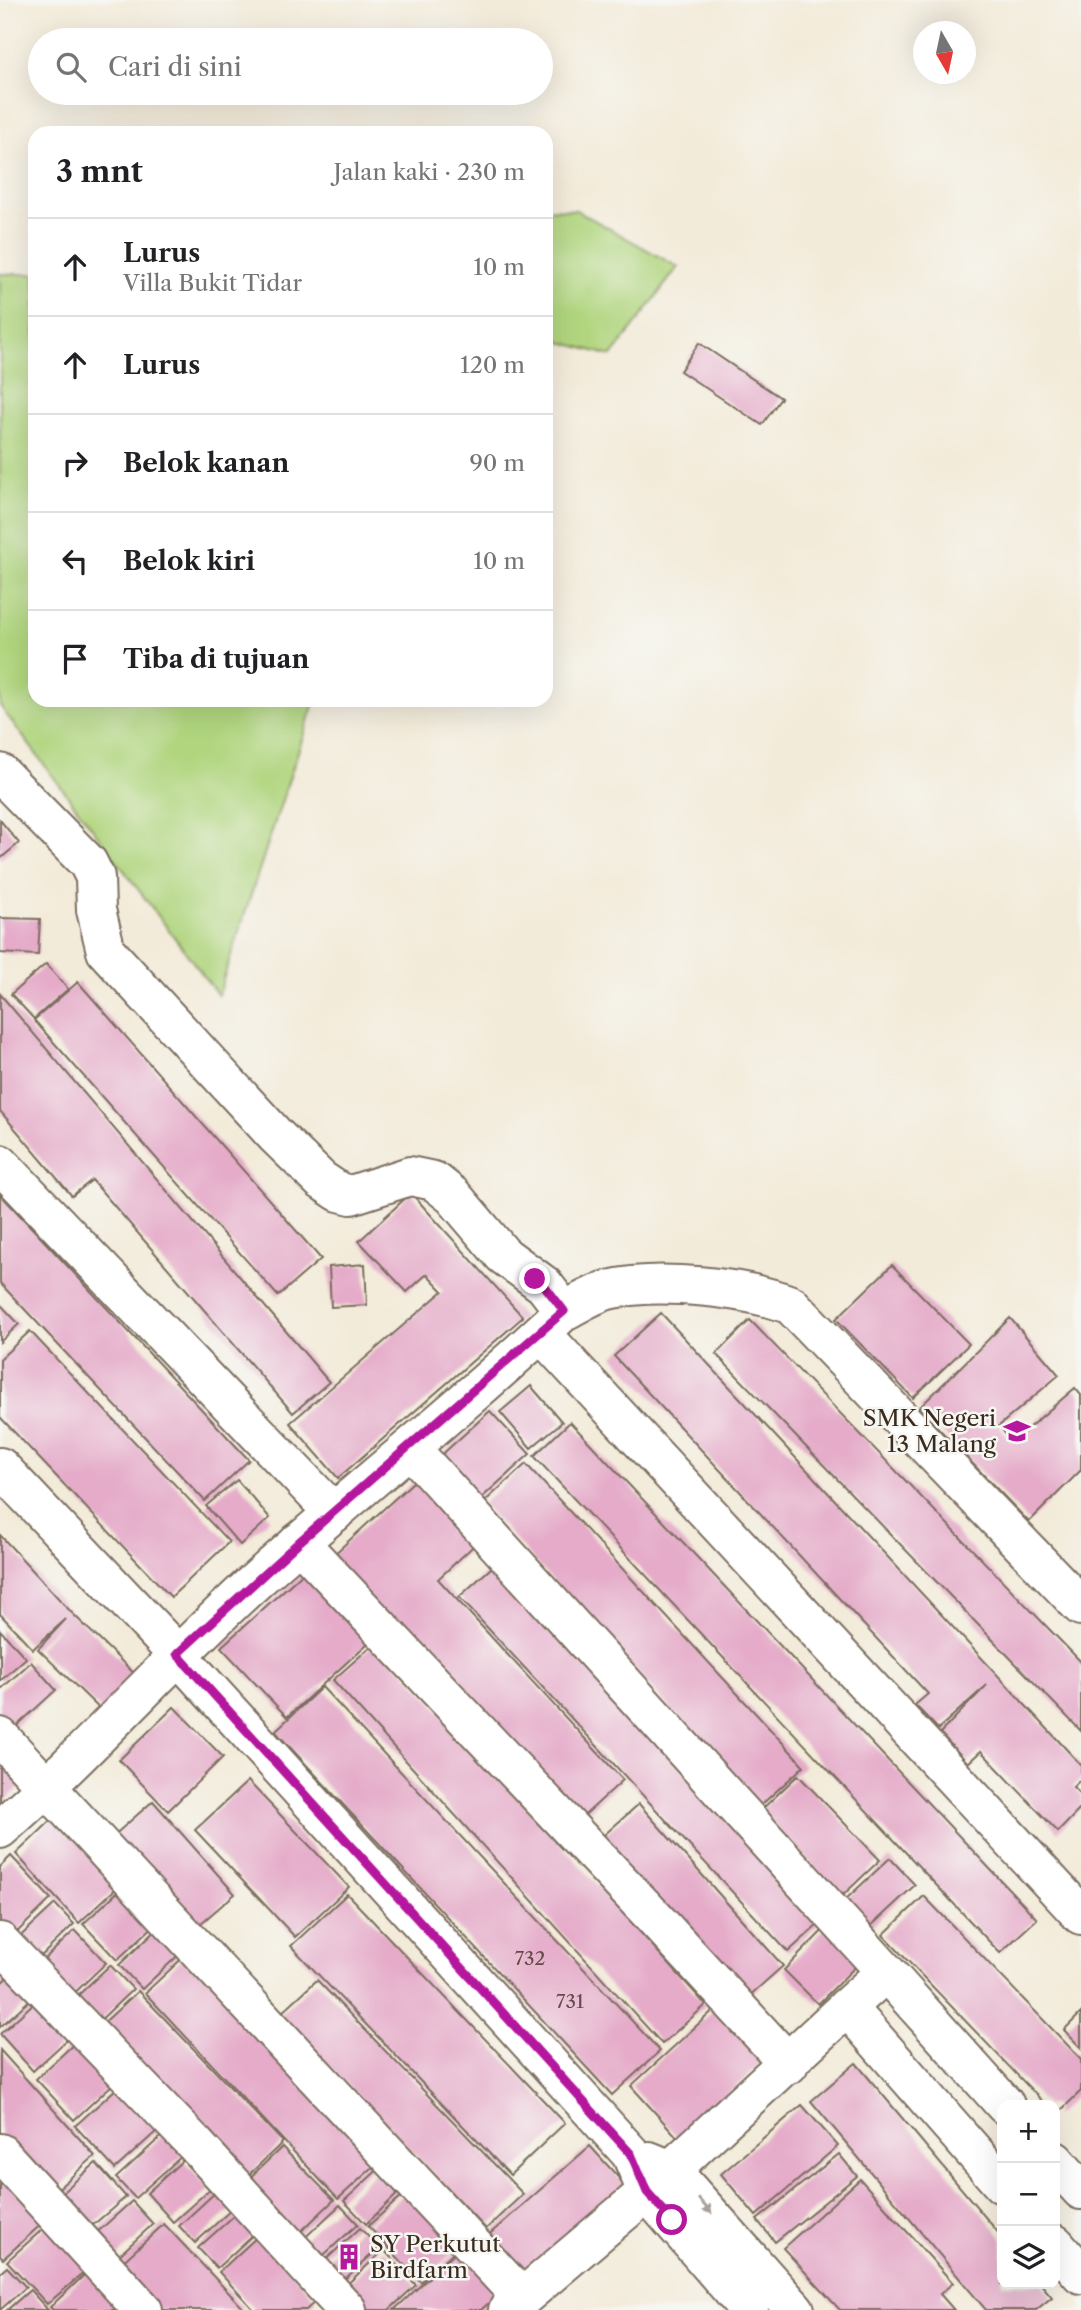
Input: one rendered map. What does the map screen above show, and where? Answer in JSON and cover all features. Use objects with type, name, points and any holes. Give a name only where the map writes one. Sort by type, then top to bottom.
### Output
[{"type":"street","points":[[0,773],[88,863],[95,877],[96,910],[106,951],[276,1136],[321,1180],[339,1192],[351,1195],[410,1176],[434,1181],[453,1196],[503,1255],[544,1285],[552,1322],[1081,1915]]},
{"type":"street","points":[[0,1164],[334,1513]]},
{"type":"street","points":[[0,1829],[47,1788],[177,1654],[299,1542],[552,1322],[605,1291],[632,1285],[732,1290],[765,1295],[791,1305],[1081,1606]]},
{"type":"street","points":[[410,1448],[1001,2100]]},
{"type":"street","points":[[0,1467],[177,1654],[631,2154],[788,2308]]},
{"type":"street","points":[[299,1542],[641,1903],[789,2064]]},
{"type":"street","points":[[0,1737],[515,2304],[659,2181],[886,1972]]},
{"type":"street","points":[[0,1942],[194,2143],[347,2310]]},
{"type":"street","points":[[847,2007],[997,2178]]},
{"type":"street","points":[[0,2153],[143,2310]]},
{"type":"street","points":[[1057,2163],[1081,2190]]},
{"type":"street","points":[[659,2181],[749,2310]]},
{"type":"street","points":[[1060,2250],[1081,2274]]},
{"type":"green space","points":[[553,209],[576,210],[678,267],[612,356],[553,340]]},
{"type":"green space","points":[[0,274],[28,274],[28,707],[313,707],[218,995],[0,706]]},
{"type":"building","points":[[699,343],[781,398],[762,425],[680,371]]},
{"type":"building","points":[[0,820],[19,843],[0,859]]},
{"type":"building","points":[[0,918],[40,919],[38,955],[0,953]]},
{"type":"building","points":[[46,964],[68,989],[34,1019],[11,994]]},
{"type":"building","points":[[78,982],[321,1259],[278,1296],[34,1020]]},
{"type":"building","points":[[0,994],[329,1382],[293,1413],[92,1180],[72,1196],[0,1111]]},
{"type":"building","points":[[411,1193],[523,1317],[338,1478],[290,1423],[443,1291],[427,1274],[407,1292],[359,1241]]},
{"type":"building","points":[[0,1194],[249,1460],[205,1501],[0,1283]]},
{"type":"building","points":[[365,1264],[367,1305],[331,1307],[329,1267]]},
{"type":"building","points":[[892,1265],[969,1344],[913,1398],[836,1319]]},
{"type":"building","points":[[0,1304],[19,1324],[0,1342]]},
{"type":"building","points":[[661,1313],[1081,1765],[1081,1779],[1073,1787],[1081,1795],[1081,1808],[1058,1832],[981,1751],[968,1763],[940,1733],[987,1685],[938,1729],[915,1705],[928,1694],[614,1356]]},
{"type":"building","points":[[1010,1318],[1059,1375],[999,1426],[1012,1442],[1075,1388],[1081,1395],[1081,1470],[1029,1522],[919,1408]]},
{"type":"building","points":[[750,1320],[1081,1662],[1081,1731],[716,1354]]},
{"type":"building","points":[[30,1331],[229,1542],[171,1597],[0,1417],[0,1359]]},
{"type":"building","points":[[531,1386],[562,1422],[531,1448],[500,1412]]},
{"type":"building","points":[[490,1411],[530,1454],[477,1502],[437,1459]]},
{"type":"building","points":[[570,1422],[1037,1919],[1000,1953],[534,1456]]},
{"type":"building","points":[[526,1464],[804,1766],[760,1806],[482,1504]]},
{"type":"building","points":[[423,1473],[482,1538],[438,1579],[623,1780],[575,1824],[331,1557]]},
{"type":"building","points":[[237,1480],[270,1518],[240,1545],[206,1506]]},
{"type":"building","points":[[0,1535],[72,1613],[144,1683],[110,1719],[38,1649],[66,1619],[33,1649],[0,1614]]},
{"type":"building","points":[[501,1559],[830,1914],[788,1952],[459,1597]]},
{"type":"building","points":[[314,1563],[379,1633],[287,1717],[221,1647]]},
{"type":"building","points":[[0,1630],[26,1658],[0,1681]]},
{"type":"building","points":[[377,1641],[706,2005],[662,2044],[333,1680]]},
{"type":"building","points":[[31,1662],[56,1690],[10,1732],[0,1721],[0,1690]]},
{"type":"building","points":[[322,1687],[660,2051],[612,2095],[275,1731]]},
{"type":"building","points":[[174,1707],[223,1757],[168,1811],[119,1760]]},
{"type":"building","points":[[0,1749],[28,1780],[0,1806]]},
{"type":"building","points":[[798,1775],[880,1860],[842,1896],[760,1811]]},
{"type":"building","points":[[248,1781],[349,1887],[295,1937],[195,1830]]},
{"type":"building","points":[[153,1801],[235,1894],[193,1930],[111,1838]]},
{"type":"building","points":[[639,1804],[783,1966],[739,2005],[595,1843]]},
{"type":"building","points":[[60,1812],[125,1880],[79,1923],[16,1854]]},
{"type":"building","points":[[11,1856],[51,1899],[10,1939],[0,1929],[0,1867]]},
{"type":"building","points":[[890,1858],[915,1885],[870,1927],[845,1900]]},
{"type":"building","points":[[123,1887],[158,1922],[117,1960],[83,1924]]},
{"type":"building","points":[[347,1894],[565,2123],[510,2175],[291,1946]]},
{"type":"building","points":[[924,1896],[1081,2059],[1081,2091],[1060,2111],[1060,2100],[1041,2100],[883,1935]]},
{"type":"building","points":[[55,1904],[74,1924],[32,1965],[12,1944]]},
{"type":"building","points":[[834,1919],[869,1953],[818,2004],[784,1970]]},
{"type":"building","points":[[162,1924],[186,1948],[142,1989],[119,1965]]},
{"type":"building","points":[[75,1930],[106,1963],[68,1999],[37,1966]]},
{"type":"building","points":[[190,1951],[384,2157],[338,2199],[145,1993]]},
{"type":"building","points":[[110,1965],[133,1989],[94,2026],[71,2002]]},
{"type":"building","points":[[10,1975],[32,1998],[0,2027],[0,1984]]},
{"type":"building","points":[[317,1980],[523,2194],[486,2229],[280,2014]]},
{"type":"building","points":[[138,1991],[283,2142],[240,2183],[95,2031]]},
{"type":"building","points":[[36,2001],[69,2038],[33,2071],[0,2034]]},
{"type":"building","points":[[718,2006],[767,2058],[679,2139],[631,2086]]},
{"type":"building","points":[[1081,2013],[1081,2048],[1064,2030]]},
{"type":"building","points":[[75,2043],[113,2084],[74,2120],[36,2079]]},
{"type":"building","points":[[0,2050],[95,2156],[53,2193],[0,2135]]},
{"type":"building","points":[[856,2063],[997,2231],[997,2289],[1045,2289],[1052,2297],[1036,2310],[986,2310],[811,2101]]},
{"type":"building","points":[[117,2088],[157,2131],[115,2169],[75,2126]]},
{"type":"building","points":[[802,2105],[838,2146],[756,2216],[721,2174]]},
{"type":"building","points":[[164,2134],[183,2155],[135,2198],[116,2178]]},
{"type":"building","points":[[590,2146],[628,2188],[522,2281],[484,2239]]},
{"type":"building","points":[[282,2147],[334,2200],[294,2238],[243,2184]]},
{"type":"building","points":[[839,2154],[857,2176],[775,2242],[757,2220]]},
{"type":"building","points":[[183,2160],[210,2189],[173,2222],[147,2193]]},
{"type":"building","points":[[386,2162],[407,2185],[366,2224],[344,2201]]},
{"type":"building","points":[[96,2163],[126,2197],[87,2230],[57,2197]]},
{"type":"building","points":[[0,2169],[47,2219],[3,2259],[0,2256]]},
{"type":"building","points":[[860,2179],[953,2283],[940,2294],[954,2310],[840,2310],[783,2248]]},
{"type":"building","points":[[411,2188],[463,2243],[421,2282],[368,2226]]},
{"type":"building","points":[[217,2191],[233,2208],[195,2243],[179,2226]]},
{"type":"building","points":[[132,2201],[153,2224],[114,2260],[93,2236]]},
{"type":"building","points":[[340,2205],[358,2224],[315,2263],[298,2244]]},
{"type":"building","points":[[237,2213],[255,2233],[217,2268],[198,2248]]},
{"type":"building","points":[[53,2220],[93,2265],[47,2304],[7,2261]]},
{"type":"building","points":[[164,2224],[245,2310],[155,2310],[116,2268]]},
{"type":"building","name":"SY Perkutut Birdfarm","points":[[360,2228],[379,2248],[337,2286],[319,2266]]},
{"type":"building","points":[[258,2236],[317,2300],[306,2310],[254,2310],[219,2272]]},
{"type":"building","points":[[465,2244],[505,2288],[481,2310],[394,2310]]},
{"type":"building","points":[[384,2250],[416,2285],[389,2310],[362,2310],[342,2289]]},
{"type":"building","points":[[94,2266],[136,2310],[53,2310],[50,2307]]},
{"type":"building","points":[[7,2267],[26,2287],[0,2310],[0,2273]]},
{"type":"building","points":[[30,2290],[48,2310],[7,2310]]},
{"type":"place","name":"SMK Negeri 13 Malang","points":[[1017,1431]]},
{"type":"place","name":"SY Perkutut Birdfarm","points":[[349,2257]]},
{"type":"route","points":[[535,1279],[554,1296],[564,1311],[299,1542],[177,1654],[631,2154],[647,2192],[672,2220]]}]
